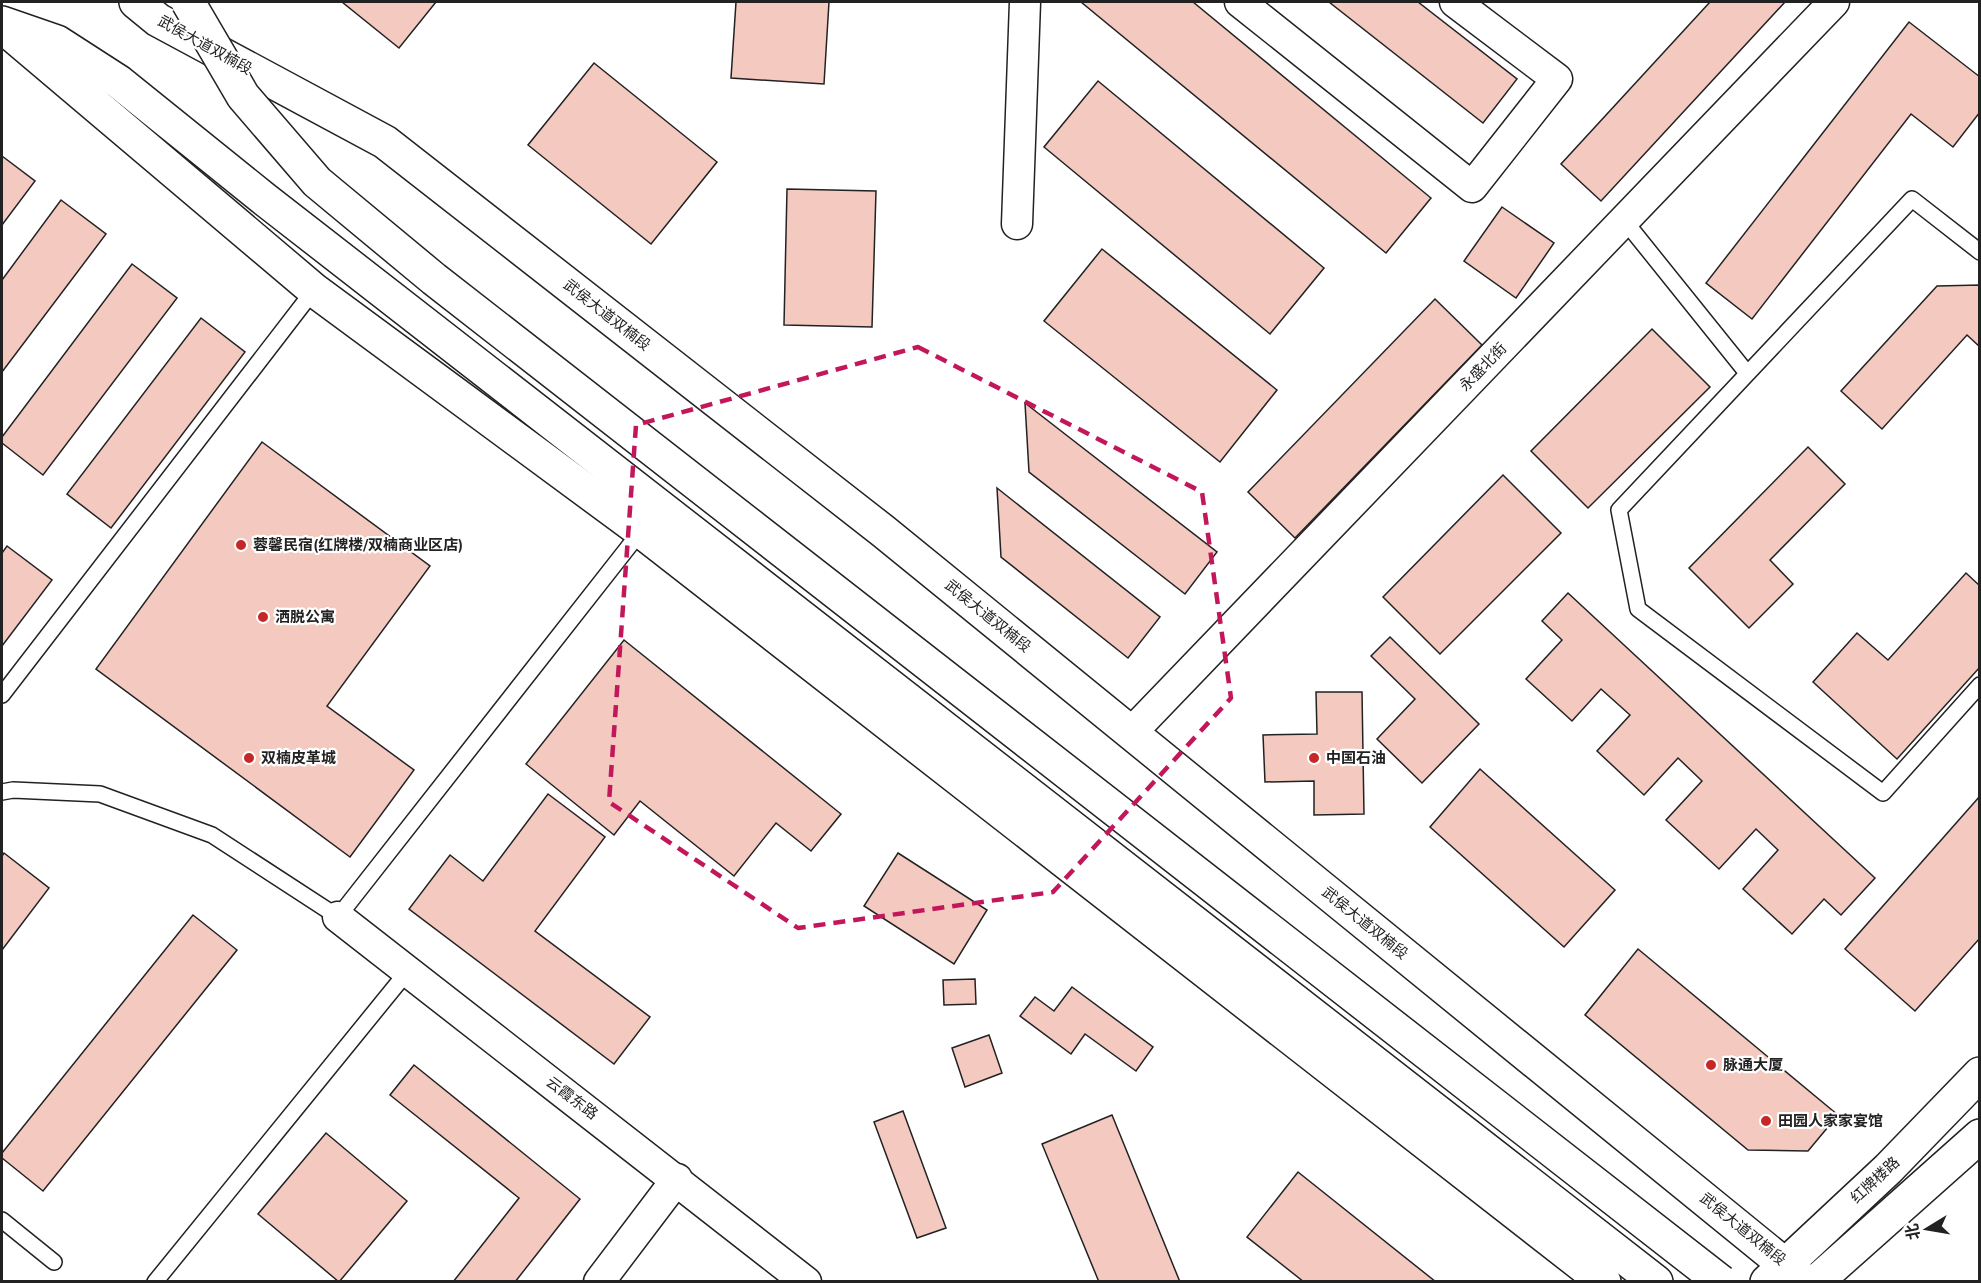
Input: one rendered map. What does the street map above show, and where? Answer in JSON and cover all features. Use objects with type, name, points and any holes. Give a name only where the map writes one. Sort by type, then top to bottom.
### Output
[{"type":"main road","name":"武侯大道双楠段","points":[[136,2],[158,20],[385,142],[883,531],[1786,1275]]},
{"type":"main road","points":[[188,2],[243,96],[317,182],[453,294],[1721,1281]]},
{"type":"main road","points":[[2,25],[314,290],[641,531],[1604,1281]]},
{"type":"main road","points":[[2,25],[57,42],[119,82],[263,198],[1656,1281]]},
{"type":"main road","name":"红牌楼路","points":[[1786,1275],[1980,1074]]},
{"type":"main road","points":[[1816,1281],[1980,1136]]},
{"type":"street","points":[[1017,224],[1025,2]]},
{"type":"street","points":[[1240,2],[1472,187],[1557,79],[1455,2]]},
{"type":"street","name":"永盛北街","points":[[1131,733],[1834,2]]},
{"type":"street","name":"云霞东路","points":[[338,917],[806,1281]]},
{"type":"street","points":[[598,1281],[677,1179]]},
{"type":"lane","points":[[1980,252],[1912,199],[1618,510],[1638,609],[1883,794],[1980,685]]},
{"type":"lane","points":[[1624,220],[1747,373]]},
{"type":"lane","points":[[2,695],[314,290]]},
{"type":"lane","points":[[2,792],[13,790],[100,794],[212,835],[338,917],[641,531]]},
{"type":"lane","points":[[155,1281],[407,972]]},
{"type":"lane","points":[[2,1220],[54,1262]]},
{"type":"highlighted area","points":[[918,347],[1202,492],[1231,698],[1053,892],[798,928],[609,802],[636,425]]},
{"type":"building","points":[[342,2],[436,2],[399,48]]},
{"type":"building","points":[[736,2],[829,2],[824,84],[731,78]]},
{"type":"building","points":[[1081,2],[1193,2],[1431,198],[1386,253]]},
{"type":"building","points":[[1329,2],[1418,2],[1517,79],[1483,123]]},
{"type":"building","points":[[1710,2],[1785,2],[1601,201],[1561,164]]},
{"type":"building","points":[[1909,22],[1980,77],[1980,112],[1953,147],[1911,114],[1752,319],[1706,283]]},
{"type":"building","points":[[594,63],[717,162],[651,244],[528,145]]},
{"type":"building","points":[[1098,81],[1324,268],[1270,334],[1044,147]]},
{"type":"building","points":[[2,156],[35,181],[2,225]]},
{"type":"building","points":[[787,189],[876,191],[872,327],[784,325]]},
{"type":"building","points":[[61,200],[106,234],[2,372],[2,280]]},
{"type":"building","points":[[1502,207],[1554,243],[1516,298],[1464,261]]},
{"type":"building","points":[[1102,249],[1277,390],[1220,462],[1044,321]]},
{"type":"building","points":[[132,264],[177,298],[43,475],[2,443],[2,437]]},
{"type":"building","points":[[1980,285],[1980,347],[1967,335],[1882,429],[1841,391],[1937,286]]},
{"type":"building","points":[[1435,299],[1482,345],[1295,538],[1248,492]]},
{"type":"building","points":[[201,318],[245,352],[111,528],[67,494]]},
{"type":"building","points":[[1652,329],[1710,387],[1588,508],[1531,451]]},
{"type":"building","points":[[1025,403],[1217,552],[1185,594],[1029,472]]},
{"type":"building","name":"洒脱公寓","points":[[262,442],[430,566],[327,706],[414,770],[350,857],[96,669]]},
{"type":"building","points":[[1808,447],[1845,484],[1770,560],[1793,584],[1749,628],[1689,568]]},
{"type":"building","points":[[1503,475],[1561,533],[1440,654],[1383,597]]},
{"type":"building","points":[[997,488],[1160,617],[1128,658],[1001,557]]},
{"type":"building","points":[[7,546],[52,580],[2,646],[2,553]]},
{"type":"building","points":[[1966,573],[1980,586],[1980,667],[1897,759],[1813,682],[1857,633],[1888,660]]},
{"type":"building","points":[[1568,593],[1875,878],[1841,915],[1824,899],[1792,934],[1743,889],[1778,850],[1756,829],[1719,869],[1666,820],[1702,781],[1678,758],[1644,795],[1597,751],[1630,715],[1601,689],[1572,721],[1526,679],[1562,640],[1542,621]]},
{"type":"building","points":[[1390,637],[1479,724],[1422,783],[1377,739],[1415,699],[1371,656]]},
{"type":"building","points":[[624,640],[841,814],[811,851],[776,823],[734,876],[640,801],[614,835],[526,764]]},
{"type":"building","name":"中国石油","points":[[1316,692],[1362,692],[1364,814],[1314,815],[1314,781],[1265,782],[1263,735],[1317,734]]},
{"type":"building","points":[[1480,769],[1615,890],[1564,947],[1430,827]]},
{"type":"building","points":[[548,794],[605,837],[535,931],[650,1017],[614,1064],[409,909],[450,855],[483,881]]},
{"type":"building","points":[[1980,796],[1980,938],[1915,1011],[1845,949]]},
{"type":"building","points":[[4,853],[49,888],[2,950],[2,856]]},
{"type":"building","points":[[898,853],[987,910],[954,964],[864,906]]},
{"type":"building","points":[[193,915],[237,950],[43,1191],[2,1158],[2,1153]]},
{"type":"building","name":"脉通大厦","points":[[1638,949],[1838,1115],[1808,1151],[1748,1150],[1585,1015]]},
{"type":"building","points":[[975,979],[976,1004],[944,1005],[943,980]]},
{"type":"building","points":[[1072,987],[1153,1047],[1136,1071],[1085,1034],[1071,1054],[1020,1016],[1035,997],[1054,1011]]},
{"type":"building","points":[[989,1035],[1002,1073],[965,1087],[952,1048]]},
{"type":"building","points":[[414,1065],[580,1199],[515,1282],[453,1282],[519,1198],[390,1095]]},
{"type":"building","points":[[903,1111],[946,1228],[917,1238],[874,1122]]},
{"type":"building","points":[[1112,1115],[1180,1282],[1099,1282],[1042,1144]]},
{"type":"building","points":[[326,1133],[407,1201],[339,1282],[258,1214]]},
{"type":"building","points":[[1298,1172],[1436,1282],[1304,1282],[1247,1237]]},
{"type":"place","name":"蓉馨民宿(红牌楼/双楠商业区店)","points":[[241,545]]},
{"type":"place","name":"洒脱公寓","points":[[263,617]]},
{"type":"place","name":"双楠皮革城","points":[[249,758]]},
{"type":"place","name":"中国石油","points":[[1314,758]]},
{"type":"place","name":"脉通大厦","points":[[1711,1065]]},
{"type":"place","name":"田园人家家宴馆","points":[[1766,1121]]}]
